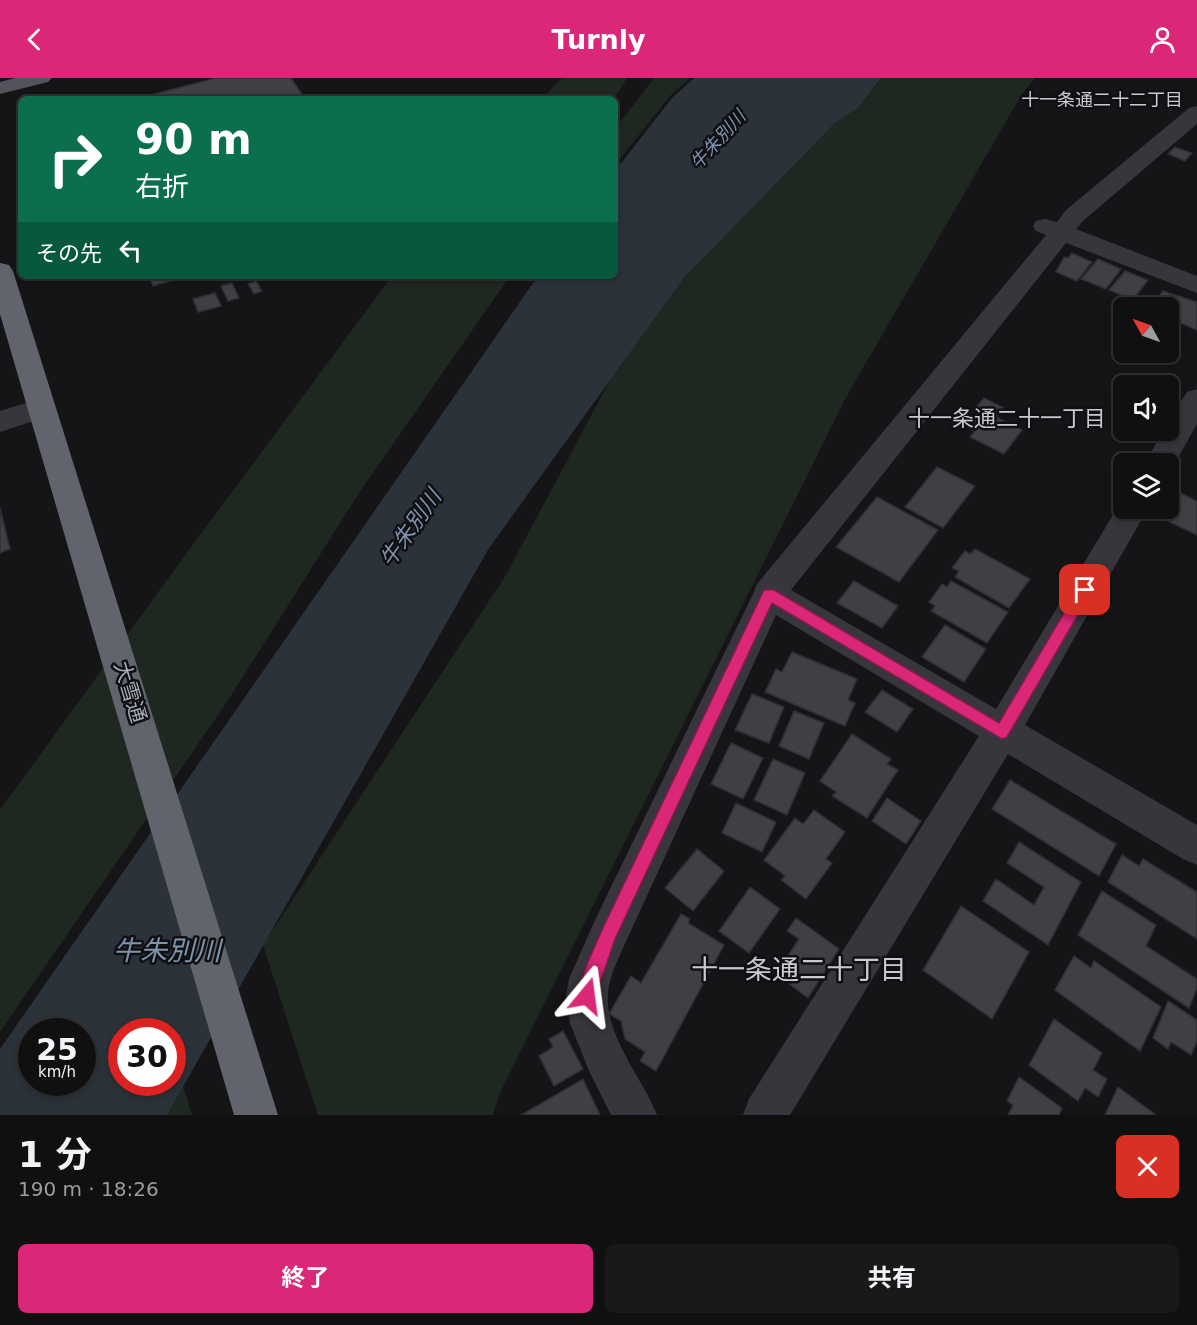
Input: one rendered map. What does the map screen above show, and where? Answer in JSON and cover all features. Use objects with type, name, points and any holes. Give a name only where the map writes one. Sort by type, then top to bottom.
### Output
[{"type":"highway","name":"大雪通","points":[[0,271],[111,630],[256,1115]]},
{"type":"main road","points":[[0,88],[41,78]]},
{"type":"street","points":[[635,1115],[601,1048],[590,1014],[587,996],[592,976],[609,934],[769,594],[1053,229],[1075,215],[1197,113]]},
{"type":"street","points":[[1053,229],[1197,285]]},
{"type":"street","points":[[1165,453],[1197,399]]},
{"type":"street","points":[[0,422],[42,408]]},
{"type":"street","points":[[765,1115],[1002,733],[1127,519]]},
{"type":"street","points":[[769,594],[1197,846]]},
{"type":"shaded area","points":[[562,78],[627,78],[616,96],[545,96]]},
{"type":"shaded area","points":[[654,78],[690,78],[670,96],[618,161],[618,125]]},
{"type":"shaded area","points":[[881,78],[1035,78],[1022,94],[845,399],[499,1095],[493,1115],[318,1115],[263,945],[506,575],[609,382],[684,278],[835,123],[858,108]]},
{"type":"shaded area","points":[[390,279],[508,279],[359,493],[227,702],[0,1032],[0,810]]},
{"type":"shaded area","points":[[177,1096],[186,1096],[192,1115],[167,1115]]},
{"type":"water","name":"牛朱別川","points":[[694,78],[881,78],[858,108],[835,123],[684,278],[489,548],[186,1082],[186,1018],[108,1018],[108,1096],[178,1096],[167,1115],[0,1115],[0,1049],[18,1023],[18,1096],[96,1096],[96,1018],[22,1018],[536,279],[618,279],[618,167],[672,98]]},
{"type":"building","points":[[216,78],[291,78],[303,96],[147,96]]},
{"type":"building","points":[[1175,147],[1192,153],[1185,161],[1168,154]]},
{"type":"building","points":[[1072,253],[1092,262],[1077,281],[1056,272],[1064,257],[1068,258]]},
{"type":"building","points":[[1098,259],[1121,269],[1106,289],[1081,279]]},
{"type":"building","points":[[1125,271],[1148,280],[1135,297],[1126,297],[1109,290]]},
{"type":"building","points":[[150,279],[177,279],[153,286]]},
{"type":"building","points":[[256,281],[262,291],[254,294],[248,284]]},
{"type":"building","points":[[232,283],[239,298],[228,301],[221,286]]},
{"type":"building","points":[[1163,291],[1197,302],[1197,330],[1179,323],[1179,297],[1159,297]]},
{"type":"building","points":[[215,293],[221,306],[198,312],[193,299]]},
{"type":"building","points":[[984,398],[1004,408],[996,417],[1022,430],[1004,454],[970,437],[978,427],[970,423],[978,412],[974,410]]},
{"type":"building","points":[[937,467],[975,486],[943,528],[905,507]]},
{"type":"building","points":[[1179,492],[1197,501],[1197,535],[1163,519],[1179,519]]},
{"type":"building","points":[[877,497],[938,530],[899,582],[836,547]]},
{"type":"building","points":[[0,508],[10,549],[0,553]]},
{"type":"building","points":[[975,549],[1030,579],[1009,608],[955,577],[959,571],[952,568],[965,551],[970,554]]},
{"type":"building","points":[[854,581],[898,606],[882,628],[837,603]]},
{"type":"building","points":[[951,581],[1008,612],[987,643],[931,611],[935,606],[929,602],[942,584],[947,587]]},
{"type":"building","points":[[945,625],[986,649],[964,682],[922,657]]},
{"type":"building","points":[[792,652],[857,679],[848,700],[855,703],[845,726],[765,692],[776,669],[782,672]]},
{"type":"building","points":[[882,690],[913,709],[897,732],[865,712]]},
{"type":"building","points":[[752,694],[784,707],[769,743],[735,730]]},
{"type":"building","points":[[794,711],[824,723],[809,759],[779,746]]},
{"type":"building","points":[[852,734],[891,759],[887,764],[898,770],[867,818],[832,796],[836,792],[820,781]]},
{"type":"building","points":[[731,743],[763,758],[743,799],[711,784]]},
{"type":"building","points":[[773,759],[805,773],[787,815],[754,800]]},
{"type":"building","points":[[1010,780],[1116,844],[1099,876],[992,809]]},
{"type":"building","points":[[887,798],[921,821],[906,844],[872,821]]},
{"type":"building","points":[[736,803],[776,822],[762,852],[722,833]]},
{"type":"building","points":[[814,810],[845,832],[826,859],[832,863],[806,899],[781,880],[785,876],[764,860],[795,818],[803,824]]},
{"type":"building","points":[[1019,842],[1081,882],[1048,945],[983,901],[996,879],[1034,905],[1044,887],[1007,863]]},
{"type":"building","points":[[697,849],[724,871],[693,911],[665,888]]},
{"type":"building","points":[[1122,855],[1139,866],[1143,859],[1197,892],[1197,939],[1108,882]]},
{"type":"building","points":[[750,887],[780,909],[749,953],[719,931]]},
{"type":"building","points":[[1102,891],[1156,925],[1146,946],[1197,979],[1197,988],[1189,1008],[1078,935]]},
{"type":"building","points":[[961,906],[1029,952],[992,1019],[923,970]]},
{"type":"building","points":[[681,914],[690,919],[688,923],[724,945],[656,1071],[640,1061],[645,1052],[625,1039],[621,1021],[609,1014],[631,976],[641,983]]},
{"type":"building","points":[[796,918],[839,949],[808,998],[776,974],[799,939],[787,931]]},
{"type":"building","points":[[1074,956],[1091,968],[1094,961],[1161,1007],[1140,1051],[1055,990]]},
{"type":"building","points":[[1168,1001],[1197,1020],[1197,1041],[1191,1055],[1171,1042],[1168,1049],[1153,1038]]},
{"type":"building","points":[[1054,1019],[1102,1053],[1093,1070],[1107,1079],[1098,1097],[1085,1088],[1078,1101],[1029,1065]]},
{"type":"building","points":[[563,1031],[583,1069],[554,1086],[539,1056],[553,1047],[549,1039]]},
{"type":"building","points":[[1019,1077],[1062,1108],[1059,1115],[1008,1115],[1013,1105],[1007,1101]]},
{"type":"building","points":[[583,1079],[600,1115],[521,1115]]},
{"type":"building","points":[[1118,1087],[1156,1115],[1105,1115]]},
{"type":"district","name":"十一条通二十二丁目","points":[[1102,100]]},
{"type":"district","name":"十一条通二十一丁目","points":[[1007,418]]},
{"type":"district","name":"十一条通二十丁目","points":[[799,970]]},
{"type":"route","points":[[587,996],[592,976],[609,934],[769,594],[1002,733],[1085,590]]}]
